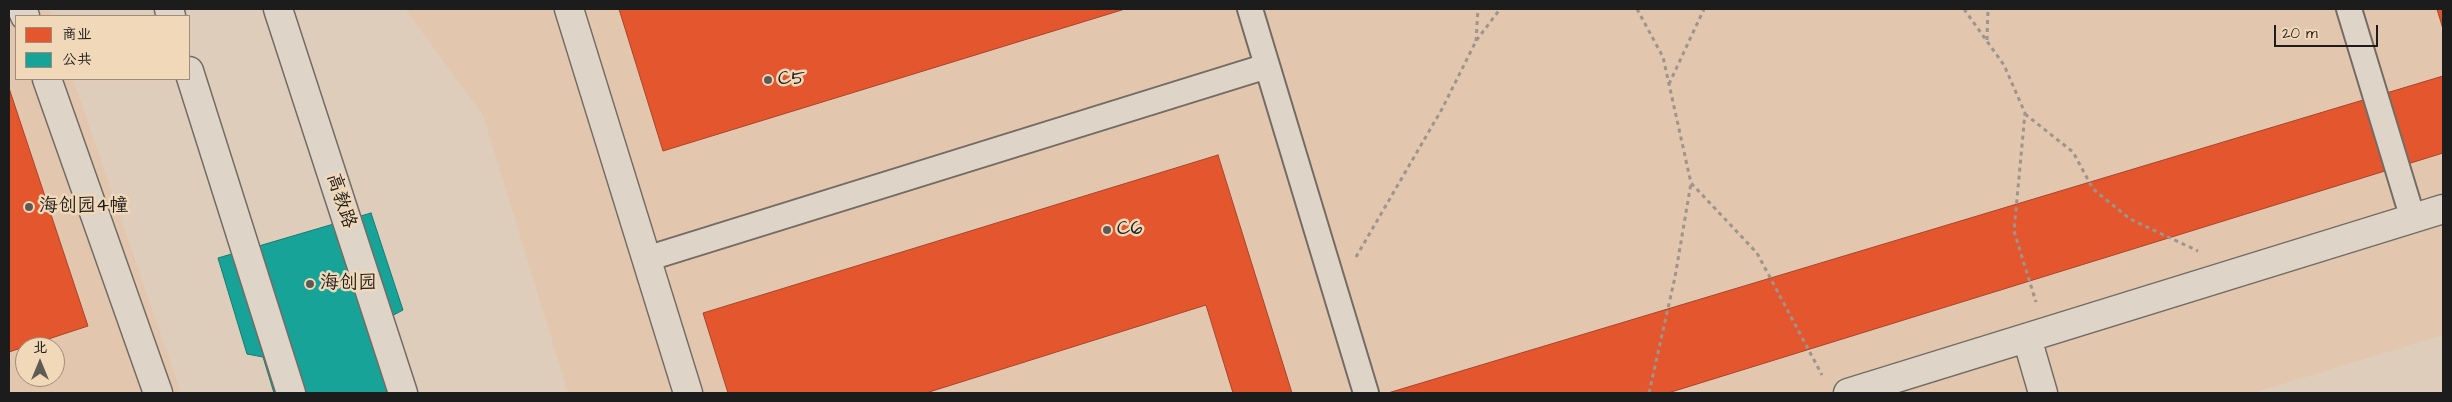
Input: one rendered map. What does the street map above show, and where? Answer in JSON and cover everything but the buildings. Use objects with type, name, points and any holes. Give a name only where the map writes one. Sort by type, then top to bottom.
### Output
[{"type":"street","name":"高教路","points":[[278,9],[403,393]]},
{"type":"street","points":[[569,9],[688,393]]},
{"type":"street","points":[[1250,9],[1366,393]]},
{"type":"street","points":[[2349,9],[2413,218]]},
{"type":"street","points":[[646,259],[1268,66]]},
{"type":"street","points":[[190,74],[291,393]]},
{"type":"street","points":[[47,80],[158,393]]},
{"type":"street","points":[[1850,393],[2443,209]]},
{"type":"street","points":[[2036,335],[2044,393]]},
{"type":"path","points":[[1476,41],[1478,9]]},
{"type":"path","points":[[1335,292],[1442,108],[1476,41],[1500,9]]},
{"type":"path","points":[[1637,9],[1663,57],[1691,183],[1675,277],[1649,393]]},
{"type":"path","points":[[1669,85],[1704,9]]},
{"type":"path","points":[[1964,9],[2004,65],[2025,113],[2073,152],[2093,189],[2130,219],[2187,244],[2239,272]]},
{"type":"path","points":[[1986,41],[1988,9]]},
{"type":"path","points":[[2025,113],[2014,231],[2036,335]]},
{"type":"path","points":[[1691,183],[1757,253],[1822,376]]},
{"type":"shaded area","points":[[9,9],[49,9],[52,15],[15,15],[15,80],[73,80],[181,393],[9,393]]},
{"type":"shaded area","points":[[405,9],[2443,9],[2443,335],[2253,393],[568,393],[483,115]]},
{"type":"place","name":"C5","points":[[768,80]]},
{"type":"place","name":"海创园4幢","points":[[29,207]]},
{"type":"place","name":"C6","points":[[1107,230]]},
{"type":"place","name":"海创园","points":[[310,284]]}]
